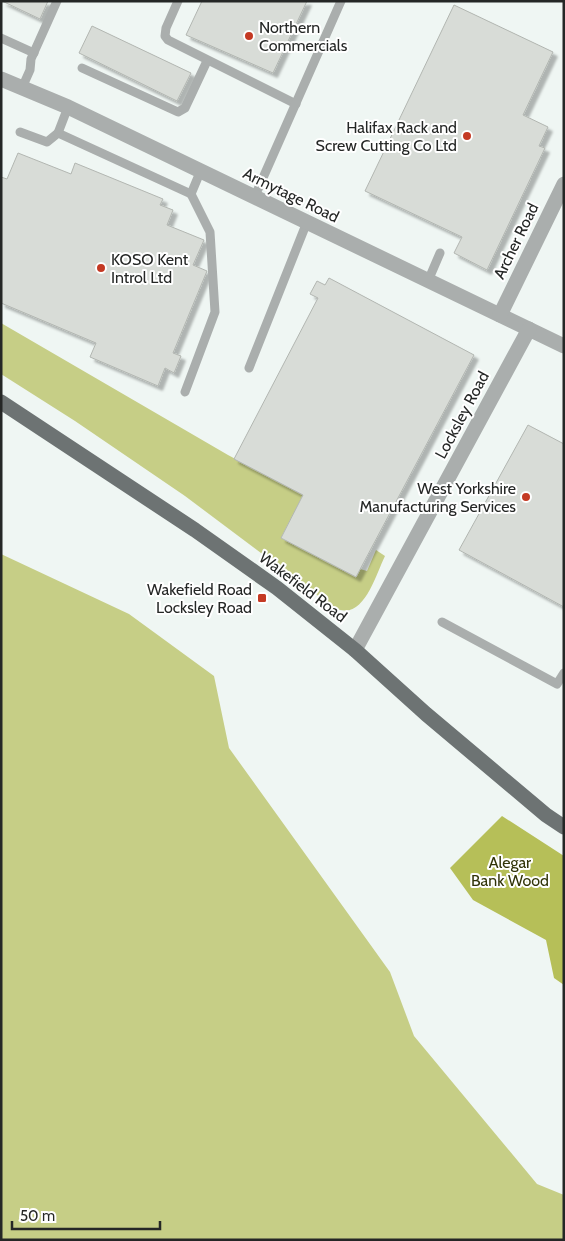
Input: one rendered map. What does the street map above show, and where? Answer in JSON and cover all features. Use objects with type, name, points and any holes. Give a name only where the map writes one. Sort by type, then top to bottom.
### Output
[{"type":"main road","name":"Wakefield Road","points":[[1,402],[195,530],[278,588],[355,650],[456,740],[546,815],[564,827]]},
{"type":"street","name":"Armytage Road","points":[[1,79],[68,107],[201,170],[564,346]]},
{"type":"street","name":"Archer Road","points":[[500,315],[564,184]]},
{"type":"street","name":"Locksley Road","points":[[355,650],[529,329]]},
{"type":"lane","points":[[22,88],[30,70],[34,53],[57,1]]},
{"type":"lane","points":[[178,1],[166,28],[165,36],[171,43],[296,104]]},
{"type":"lane","points":[[255,196],[341,1]]},
{"type":"lane","points":[[1,38],[34,53]]},
{"type":"lane","points":[[82,68],[178,112],[185,108],[207,61]]},
{"type":"lane","points":[[20,132],[47,142],[58,133],[68,107]]},
{"type":"lane","points":[[58,133],[191,194],[210,232],[215,312],[185,392]]},
{"type":"lane","points":[[191,194],[201,170]]},
{"type":"lane","points":[[249,368],[307,222]]},
{"type":"lane","points":[[428,280],[440,253]]},
{"type":"lane","points":[[442,622],[556,684],[564,673]]},
{"type":"green space","points":[[1,323],[228,455],[303,495],[281,538],[356,577],[360,569],[367,571],[376,550],[385,556],[372,585],[360,604],[352,609],[343,611],[333,607],[185,496],[75,421],[1,374]]},
{"type":"green space","points":[[1,554],[129,614],[214,676],[229,748],[390,972],[414,1036],[537,1184],[564,1195],[564,1240],[1,1240]]},
{"type":"green space","name":"Alegar Bank Wood","points":[[502,816],[564,856],[564,985],[554,978],[546,940],[473,900],[450,868]]},
{"type":"building","points":[[2,1],[48,1],[40,19]]},
{"type":"building","points":[[202,1],[307,1],[273,73],[186,35]]},
{"type":"building","name":"Halifax Rack and Screw Cutting Co Ltd","points":[[454,5],[553,52],[523,115],[548,127],[539,146],[545,148],[487,270],[454,253],[462,237],[365,191]]},
{"type":"building","points":[[92,26],[191,73],[177,101],[79,53]]},
{"type":"building","name":"KOSO Kent Introl Ltd","points":[[18,153],[71,174],[75,163],[163,199],[160,205],[173,210],[167,225],[204,240],[193,265],[207,271],[173,353],[181,356],[174,373],[165,368],[158,386],[90,357],[96,343],[1,303],[1,177],[7,179]]},
{"type":"building","points":[[329,278],[474,355],[356,577],[281,538],[303,495],[234,459],[318,298],[310,294],[317,281],[325,285]]},
{"type":"building","name":"West Yorkshire Manufacturing Services","points":[[528,425],[564,444],[564,607],[459,550]]},
{"type":"place","name":"Northern Commercials","points":[[249,36]]},
{"type":"place","name":"Halifax Rack and Screw Cutting Co Ltd","points":[[467,136]]},
{"type":"place","name":"KOSO Kent Introl Ltd","points":[[101,268]]},
{"type":"place","name":"West Yorkshire Manufacturing Services","points":[[526,497]]},
{"type":"place","name":"Wakefield Road Locksley Road","points":[[262,598]]}]
